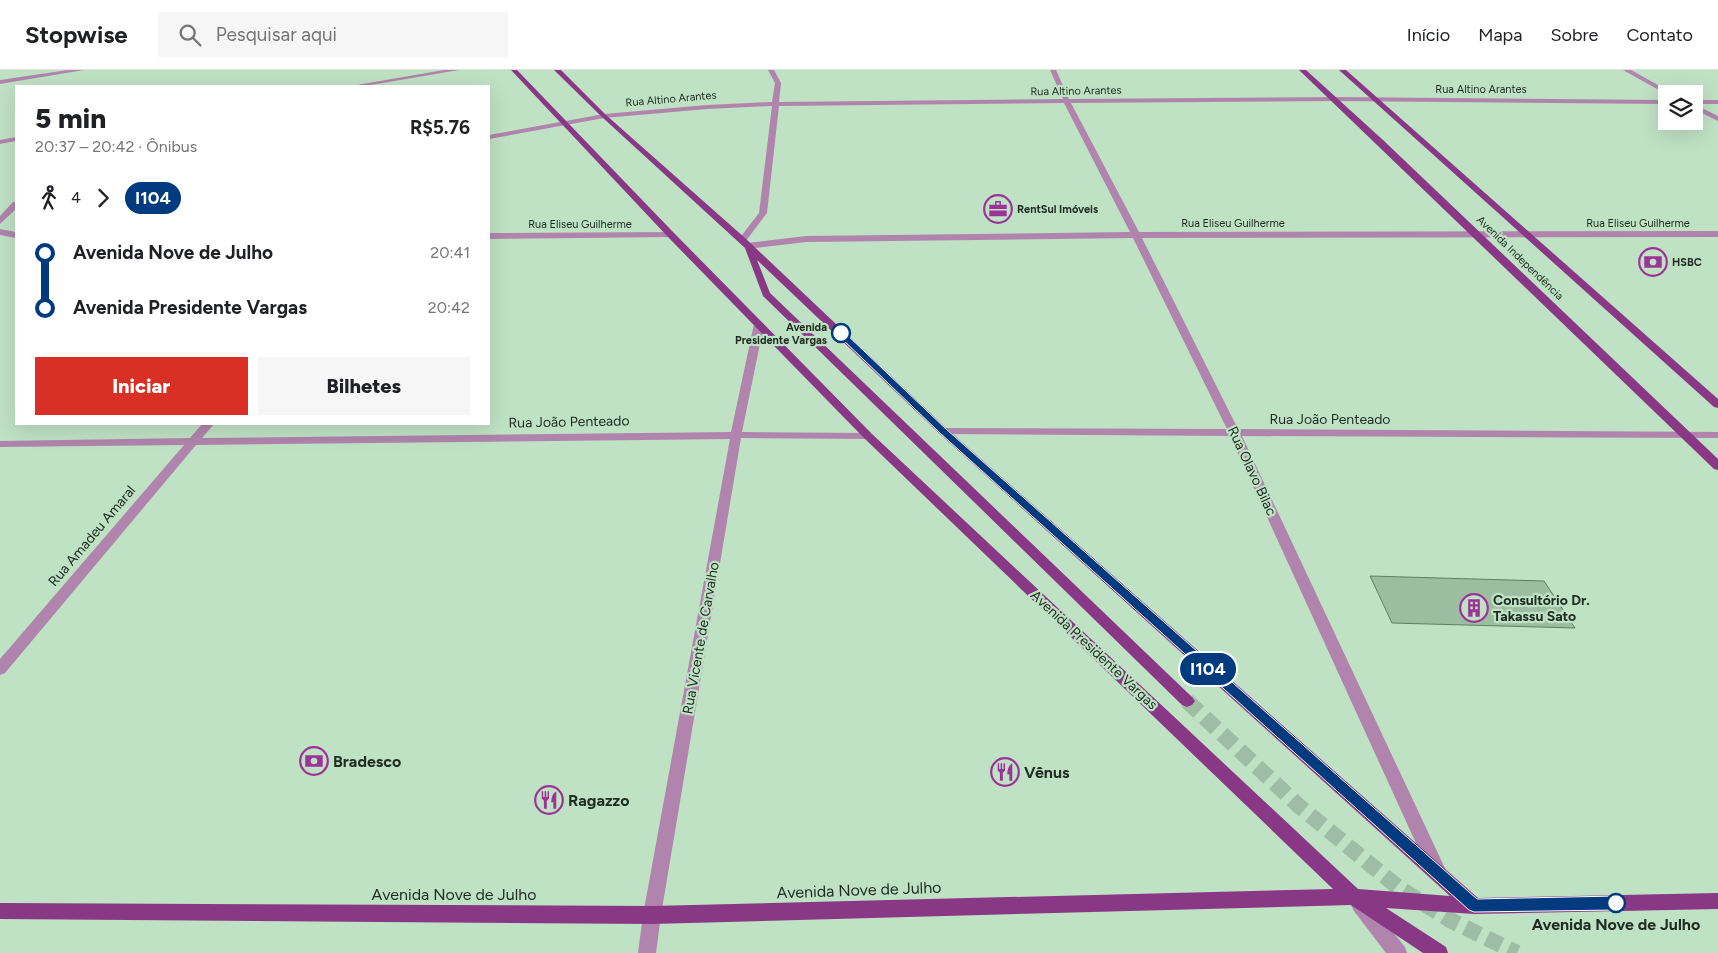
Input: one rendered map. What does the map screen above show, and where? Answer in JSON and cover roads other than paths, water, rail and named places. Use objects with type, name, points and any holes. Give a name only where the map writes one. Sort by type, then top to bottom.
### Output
[{"type":"main road","name":"Avenida Presidente Vargas","points":[[514,70],[671,235],[868,436],[1354,897]]},
{"type":"main road","points":[[557,70],[604,116],[745,243],[943,431],[1474,906]]},
{"type":"main road","name":"Avenida Independência","points":[[1302,70],[1478,235],[1718,466]]},
{"type":"main road","name":"Avenida Independência","points":[[1342,70],[1718,405]]},
{"type":"main road","points":[[745,243],[766,294],[1187,701]]},
{"type":"main road","points":[[1354,897],[1438,953]]},
{"type":"main road","name":"Avenida Nove de Julho","points":[[0,911],[652,915],[1354,897],[1474,906],[1718,901]]},
{"type":"street","points":[[6,83],[81,70]]},
{"type":"street","points":[[360,85],[456,70]]},
{"type":"street","points":[[745,243],[763,213],[778,83],[771,70]]},
{"type":"street","name":"Rua Olavo Bilac","points":[[1053,70],[1067,102],[1136,234],[1235,434],[1440,877]]},
{"type":"street","points":[[1626,70],[1658,87]]},
{"type":"street","name":"Rua Altino Arantes","points":[[490,137],[604,116],[707,107],[775,104],[1336,100],[1658,102]]},
{"type":"street","points":[[1703,102],[1718,102]]},
{"type":"street","points":[[1703,111],[1718,119]]},
{"type":"street","points":[[0,142],[15,139]]},
{"type":"street","points":[[0,221],[15,205]]},
{"type":"street","points":[[0,230],[15,225]]},
{"type":"street","points":[[0,230],[15,235]]},
{"type":"street","name":"Rua Eliseu Guilherme","points":[[745,243],[806,239],[1136,234],[1718,234]]},
{"type":"street","name":"Rua Eliseu Guilherme","points":[[490,236],[671,235]]},
{"type":"street","name":"Rua Vicente de Carvalho","points":[[647,953],[652,915],[736,435],[759,324]]},
{"type":"street","name":"Rua Amadeu Amaral","points":[[0,669],[207,425]]},
{"type":"street","name":"Rua João Penteado","points":[[943,431],[1718,435]]},
{"type":"street","name":"Rua João Penteado","points":[[0,444],[736,435],[868,436]]},
{"type":"street","name":"Avenida Presidente Vargas","points":[[1354,897],[1398,953]]},
{"type":"tunnel","points":[[1187,701],[1299,806],[1399,888],[1450,920],[1517,953]]},
{"type":"place","name":"RentSul Imóveis","points":[[998,209]]},
{"type":"place","name":"HSBC","points":[[1653,262]]},
{"type":"place","name":"Avenida Presidente Vargas","points":[[841,333]]},
{"type":"place","name":"Consultório Dr. Takassu Sato","points":[[1474,608]]},
{"type":"place","name":"Bradesco","points":[[314,761]]},
{"type":"place","name":"Vênus","points":[[1005,772]]},
{"type":"place","name":"Ragazzo","points":[[549,800]]},
{"type":"place","name":"Avenida Nove de Julho","points":[[1616,903]]}]
